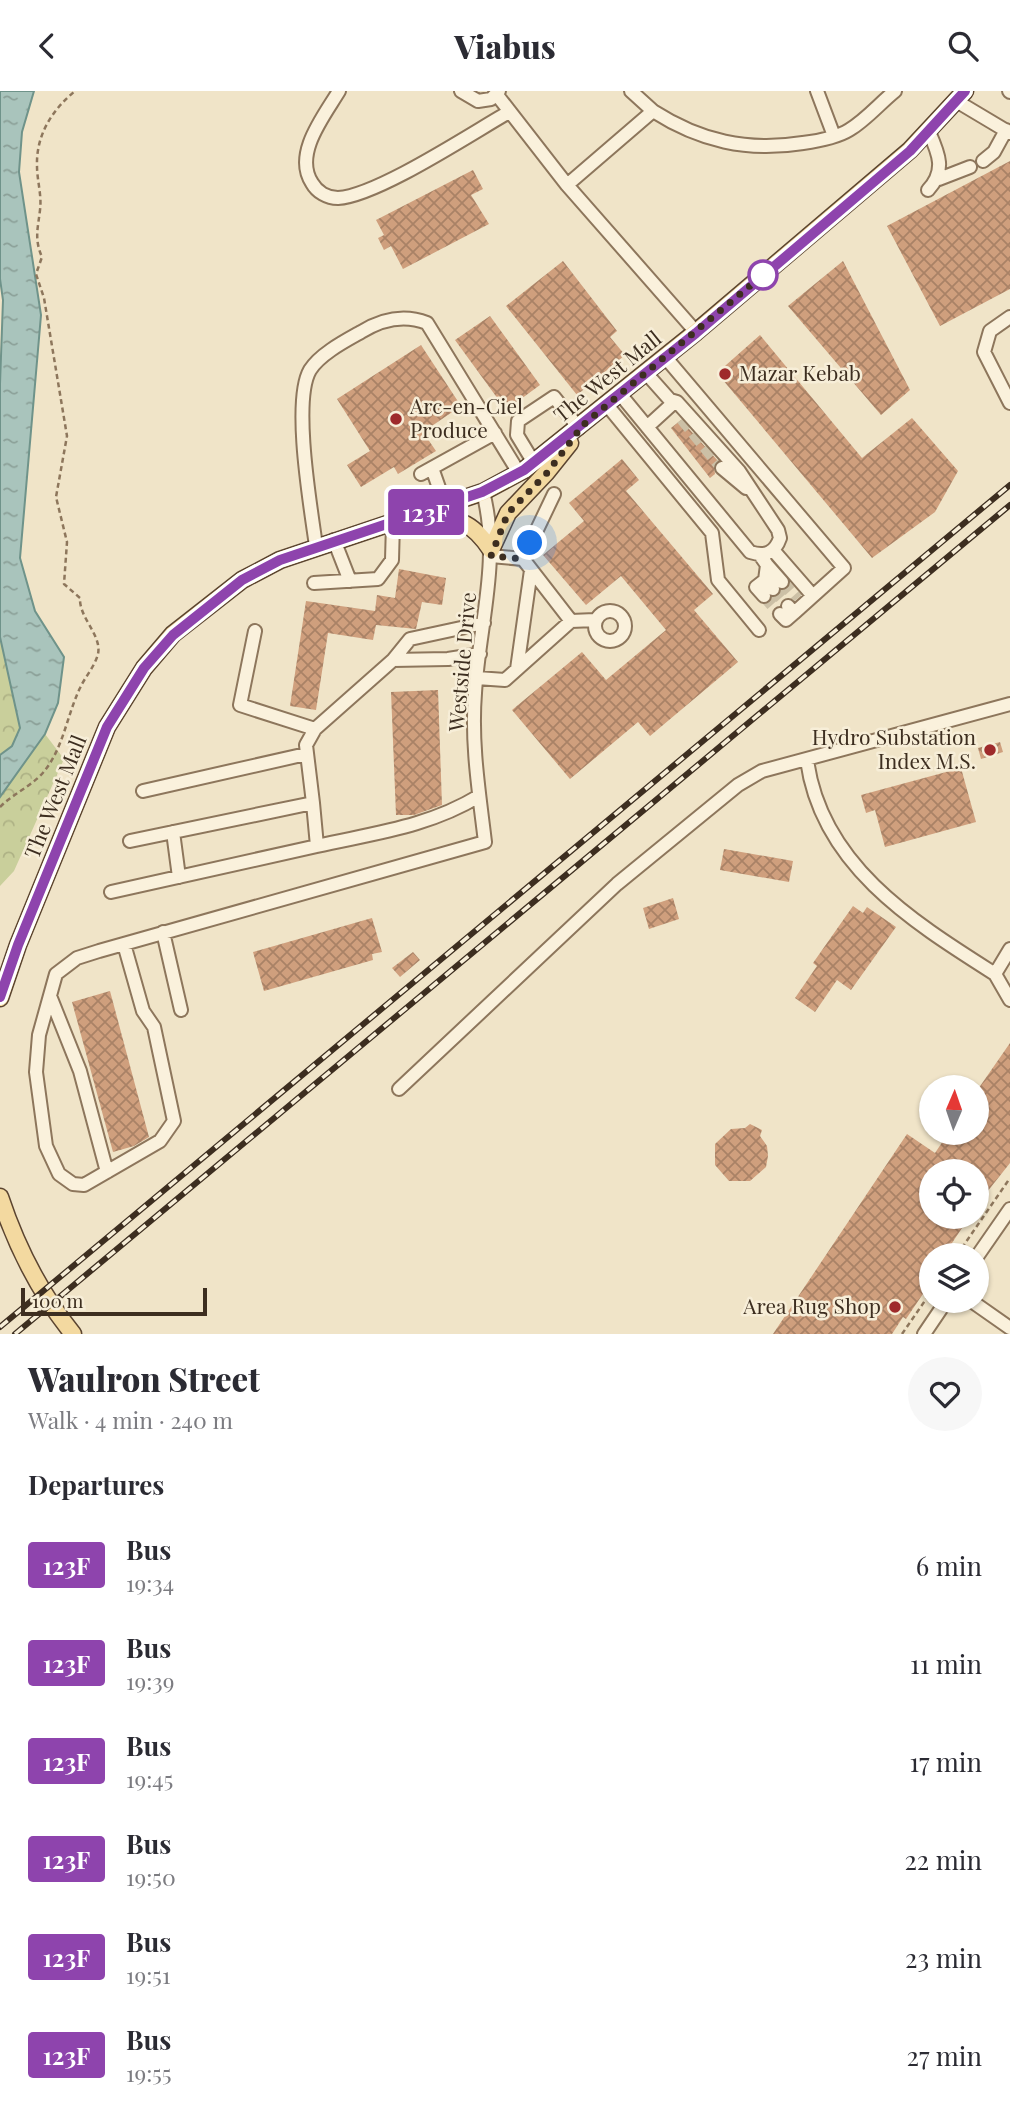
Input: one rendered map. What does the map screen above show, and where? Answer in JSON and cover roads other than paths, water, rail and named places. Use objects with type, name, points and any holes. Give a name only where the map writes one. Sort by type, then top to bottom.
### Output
[{"type":"main road","name":"The West Mall","points":[[0,997],[18,945],[107,727],[144,668],[173,635],[203,608],[242,580],[316,546],[410,518],[482,492],[534,463],[696,333],[929,132],[961,96]]},
{"type":"main road","points":[[410,518],[454,519],[469,524],[491,553],[508,513],[547,473],[581,426]]},
{"type":"main road","points":[[0,1197],[26,1265],[47,1301],[73,1334]]},
{"type":"street","points":[[339,91],[316,131],[306,163],[314,187],[326,196],[337,198],[358,195],[422,163],[509,112]]},
{"type":"street","points":[[461,91],[478,101],[498,93],[509,112],[566,185],[696,333]]},
{"type":"street","points":[[631,91],[653,111],[698,135],[737,145],[768,149],[834,136],[849,130],[895,91]]},
{"type":"street","points":[[817,91],[834,136]]},
{"type":"street","points":[[961,96],[1008,131],[994,152],[983,161]]},
{"type":"street","points":[[566,185],[653,111]]},
{"type":"street","points":[[929,132],[939,155],[939,179]]},
{"type":"street","points":[[928,190],[939,179],[970,167]]},
{"type":"street","points":[[316,546],[307,486],[303,398],[310,370],[339,345],[373,325],[396,318],[411,317],[427,323],[519,473]]},
{"type":"street","points":[[1010,317],[990,331],[984,352],[1010,403]]},
{"type":"street","points":[[666,358],[844,568],[813,596],[792,607]]},
{"type":"street","points":[[646,373],[682,419]]},
{"type":"street","points":[[620,394],[750,552],[764,560],[771,587]]},
{"type":"street","points":[[534,463],[517,435],[518,421],[554,397],[581,426]]},
{"type":"street","points":[[647,427],[670,403],[677,402],[738,471],[778,530],[780,538],[764,560]]},
{"type":"street","points":[[607,405],[712,533],[718,580],[759,630]]},
{"type":"street","points":[[444,505],[426,471],[495,433]]},
{"type":"street","points":[[722,468],[749,490]]},
{"type":"street","name":"Westside Drive","points":[[163,933],[485,842],[474,733],[477,678],[491,553],[482,492]]},
{"type":"street","points":[[517,669],[527,564],[554,494]]},
{"type":"street","points":[[314,583],[378,579],[392,559],[393,523]]},
{"type":"street","points":[[334,540],[350,581]]},
{"type":"street","points":[[773,550],[813,596]]},
{"type":"street","points":[[491,553],[527,564],[571,621]]},
{"type":"street","points":[[477,678],[505,680],[571,621],[596,621]]},
{"type":"street","points":[[317,846],[306,754],[306,745],[315,729],[393,660],[411,639],[484,623]]},
{"type":"street","points":[[255,631],[240,705],[315,729]]},
{"type":"street","points":[[393,660],[448,659],[480,654]]},
{"type":"street","points":[[399,1089],[617,884],[738,785],[762,771],[1010,704]]},
{"type":"street","points":[[143,791],[306,754]]},
{"type":"street","points":[[807,760],[809,778],[823,818],[861,873],[917,924],[995,974],[1010,1000]]},
{"type":"street","points":[[111,893],[430,821],[449,814],[479,796]]},
{"type":"street","points":[[130,841],[313,803]]},
{"type":"street","points":[[173,832],[179,877]]},
{"type":"street","points":[[124,944],[143,1011],[154,1027],[174,1121],[160,1141],[84,1185],[73,1184],[59,1174],[47,1146],[36,1072],[39,1035],[56,974],[77,958],[124,944],[163,933],[181,1010]]},
{"type":"street","points":[[995,974],[1010,949]]},
{"type":"street","points":[[50,996],[80,1071],[107,1172]]},
{"type":"street","points":[[986,1243],[1010,1209]]},
{"type":"street","points":[[924,1334],[938,1313]]},
{"type":"street","points":[[989,1313],[1010,1328]]},
{"type":"water","points":[[0,91],[34,91],[22,132],[19,172],[41,315],[20,558],[35,611],[64,657],[58,703],[45,734],[0,797],[0,755],[12,746],[20,728],[0,637],[0,384],[3,300],[0,279]]},
{"type":"tunnel","points":[[682,419],[722,468]]},
{"type":"tunnel","points":[[782,582],[797,599]]},
{"type":"tunnel","points":[[773,589],[788,606]]},
{"type":"tunnel","points":[[764,596],[780,614]]},
{"type":"railway","points":[[0,1327],[1010,485]]},
{"type":"railway","points":[[15,1334],[1010,505]]},
{"type":"place","name":"Mazar Kebab","points":[[725,374]]},
{"type":"place","name":"Arc-en-Ciel Produce","points":[[396,419]]},
{"type":"place","name":"Hydro Substation Index M.S.","points":[[990,750]]},
{"type":"place","name":"Area Rug Shop","points":[[895,1307]]}]
